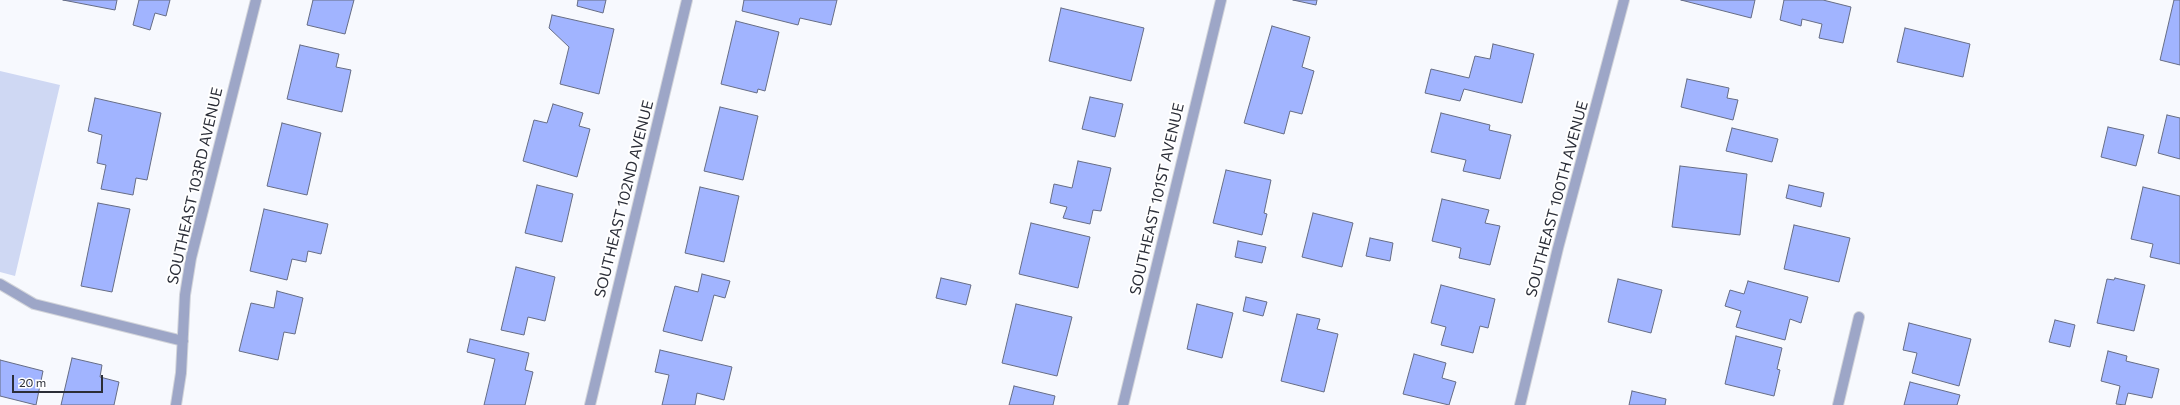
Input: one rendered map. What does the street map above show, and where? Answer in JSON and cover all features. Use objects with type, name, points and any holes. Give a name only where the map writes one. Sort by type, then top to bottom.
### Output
[{"type":"street","name":"SOUTHEAST 103RD AVENUE","points":[[176,405],[181,373],[185,295],[191,258],[256,0]]},
{"type":"street","name":"SOUTHEAST 102ND AVENUE","points":[[590,405],[687,0]]},
{"type":"street","name":"SOUTHEAST 101ST AVENUE","points":[[1123,405],[1221,0]]},
{"type":"street","name":"SOUTHEAST 100TH AVENUE","points":[[1520,405],[1558,248],[1624,0]]},
{"type":"street","points":[[0,284],[34,304],[183,341]]},
{"type":"street","points":[[1838,405],[1859,317]]},
{"type":"shaded area","points":[[0,71],[60,85],[15,276],[0,272]]},
{"type":"building","points":[[63,0],[117,0],[115,10]]},
{"type":"building","points":[[139,0],[170,0],[166,16],[155,13],[150,30],[133,25]]},
{"type":"building","points":[[313,0],[354,0],[345,34],[307,25]]},
{"type":"building","points":[[578,0],[606,0],[603,13],[577,6]]},
{"type":"building","points":[[744,0],[837,0],[831,25],[800,18],[798,25],[742,11]]},
{"type":"building","points":[[1293,0],[1317,0],[1316,5]]},
{"type":"building","points":[[1681,0],[1755,0],[1751,18]]},
{"type":"building","points":[[1784,0],[1823,0],[1851,7],[1843,43],[1819,38],[1822,24],[1802,19],[1801,26],[1780,20]]},
{"type":"building","points":[[2174,0],[2180,0],[2180,65],[2160,60]]},
{"type":"building","points":[[1061,8],[1144,28],[1131,81],[1049,61]]},
{"type":"building","points":[[552,15],[614,29],[599,94],[560,84],[569,47],[549,28]]},
{"type":"building","points":[[736,21],[779,32],[765,91],[758,89],[757,93],[721,84]]},
{"type":"building","points":[[1272,26],[1310,37],[1302,67],[1314,71],[1302,114],[1290,111],[1284,134],[1244,123]]},
{"type":"building","points":[[1905,28],[1970,44],[1963,77],[1897,62]]},
{"type":"building","points":[[1493,44],[1534,54],[1522,103],[1464,89],[1460,101],[1425,93],[1431,69],[1469,78],[1475,56],[1490,59]]},
{"type":"building","points":[[300,45],[339,54],[336,67],[351,70],[342,112],[287,99]]},
{"type":"building","points":[[1687,79],[1729,88],[1727,98],[1738,100],[1733,120],[1681,107]]},
{"type":"building","points":[[1090,97],[1123,104],[1115,137],[1082,129]]},
{"type":"building","points":[[95,98],[161,113],[147,180],[136,178],[133,195],[101,189],[106,165],[97,163],[102,135],[88,131]]},
{"type":"building","points":[[553,104],[583,113],[579,126],[590,129],[577,177],[523,161],[534,120],[547,123]]},
{"type":"building","points":[[720,107],[758,116],[743,180],[704,171]]},
{"type":"building","points":[[1441,113],[1490,125],[1489,130],[1511,135],[1500,179],[1463,171],[1466,160],[1431,152]]},
{"type":"building","points":[[2167,115],[2180,118],[2180,159],[2158,153]]},
{"type":"building","points":[[282,123],[321,133],[307,195],[267,186]]},
{"type":"building","points":[[2108,127],[2144,135],[2136,166],[2101,157]]},
{"type":"building","points":[[1732,128],[1778,139],[1772,162],[1726,151]]},
{"type":"building","points":[[1078,161],[1111,168],[1101,211],[1093,210],[1090,224],[1063,218],[1067,207],[1050,203],[1054,184],[1072,188]]},
{"type":"building","points":[[1680,166],[1747,174],[1740,235],[1672,227]]},
{"type":"building","points":[[1226,170],[1271,180],[1264,213],[1267,214],[1262,235],[1213,223]]},
{"type":"building","points":[[537,185],[573,194],[562,242],[525,233]]},
{"type":"building","points":[[1789,185],[1824,193],[1821,207],[1786,198]]},
{"type":"building","points":[[700,187],[739,196],[724,262],[685,253]]},
{"type":"building","points":[[2143,187],[2180,196],[2180,264],[2150,257],[2153,244],[2131,239]]},
{"type":"building","points":[[1442,199],[1489,210],[1485,223],[1500,226],[1490,265],[1459,258],[1461,248],[1432,241]]},
{"type":"building","points":[[98,203],[130,209],[112,292],[81,286]]},
{"type":"building","points":[[264,209],[328,224],[321,254],[308,251],[306,262],[292,259],[287,280],[250,271]]},
{"type":"building","points":[[1313,213],[1353,223],[1342,267],[1302,257]]},
{"type":"building","points":[[1031,223],[1090,237],[1078,288],[1019,274]]},
{"type":"building","points":[[1794,225],[1850,238],[1839,282],[1784,269]]},
{"type":"building","points":[[1370,238],[1393,243],[1390,261],[1366,256]]},
{"type":"building","points":[[1238,241],[1266,247],[1262,263],[1235,257]]},
{"type":"building","points":[[516,267],[555,277],[545,321],[528,317],[524,335],[501,330]]},
{"type":"building","points":[[702,274],[730,281],[725,298],[714,295],[702,341],[663,331],[675,286],[698,292]]},
{"type":"building","points":[[941,278],[971,285],[966,305],[936,298]]},
{"type":"building","points":[[2115,278],[2145,285],[2134,331],[2097,323],[2107,279],[2114,280]]},
{"type":"building","points":[[1618,279],[1662,290],[1651,333],[1608,322]]},
{"type":"building","points":[[1748,281],[1808,297],[1801,323],[1790,319],[1785,340],[1736,327],[1741,311],[1725,306],[1730,290],[1744,294]]},
{"type":"building","points":[[1441,285],[1495,299],[1488,328],[1480,326],[1473,353],[1441,345],[1446,327],[1431,323]]},
{"type":"building","points":[[277,291],[303,298],[295,334],[284,332],[278,360],[239,351],[251,303],[274,308]]},
{"type":"building","points":[[1246,297],[1267,302],[1263,316],[1243,311]]},
{"type":"building","points":[[1016,304],[1072,317],[1057,376],[1002,363]]},
{"type":"building","points":[[1197,304],[1233,313],[1222,358],[1187,349]]},
{"type":"building","points":[[1297,314],[1320,319],[1317,329],[1338,334],[1324,392],[1281,381]]},
{"type":"building","points":[[2055,320],[2075,325],[2070,347],[2049,342]]},
{"type":"building","points":[[1909,323],[1971,339],[1959,386],[1912,373],[1917,353],[1903,350]]},
{"type":"building","points":[[1736,336],[1782,348],[1777,369],[1780,370],[1774,396],[1725,384]]},
{"type":"building","points":[[470,339],[529,353],[525,370],[533,372],[525,405],[484,405],[495,359],[467,352]]},
{"type":"building","points":[[660,350],[732,367],[724,400],[697,393],[695,405],[662,405],[669,375],[655,372]]},
{"type":"building","points":[[2108,351],[2127,356],[2126,361],[2159,369],[2152,398],[2128,393],[2125,405],[2116,404],[2120,386],[2101,381]]},
{"type":"building","points":[[1414,354],[1446,363],[1442,378],[1456,382],[1449,405],[1403,394]]},
{"type":"building","points":[[72,358],[102,365],[100,377],[119,382],[114,405],[61,405]]},
{"type":"building","points":[[0,360],[43,371],[36,405],[0,396]]},
{"type":"building","points":[[1910,382],[1960,395],[1957,405],[1904,405]]},
{"type":"building","points":[[1014,386],[1055,396],[1053,405],[1009,405]]},
{"type":"building","points":[[1632,391],[1666,399],[1665,405],[1629,405]]}]
